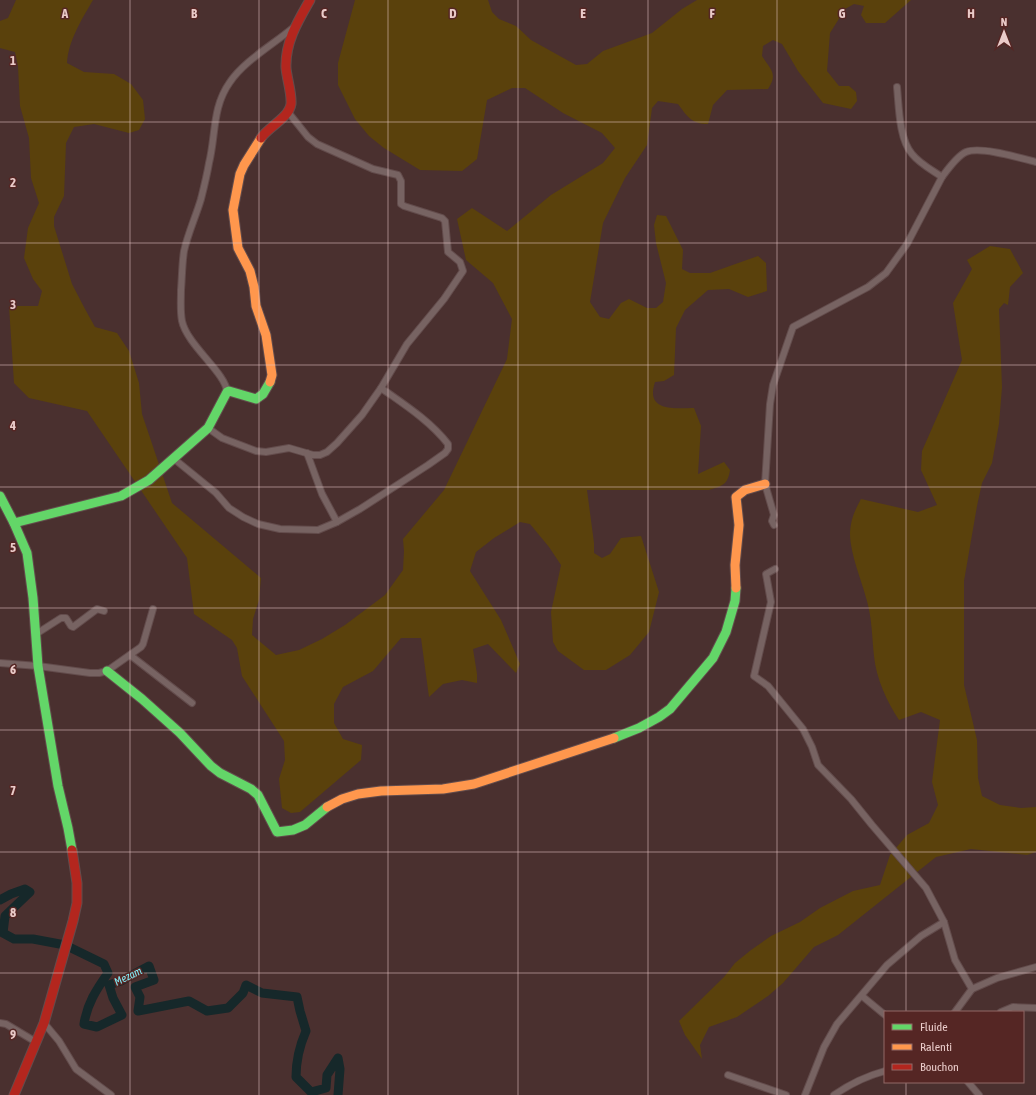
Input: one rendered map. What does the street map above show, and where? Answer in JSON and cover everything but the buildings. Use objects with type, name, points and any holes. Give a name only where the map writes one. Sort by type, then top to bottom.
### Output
[{"type":"street","points":[[227,392],[229,391],[256,399],[263,394],[270,384],[272,374],[266,335],[256,306],[254,287],[250,271],[238,248],[233,210],[240,174],[244,165],[263,135],[288,112],[291,104],[286,67],[288,45],[295,26],[310,0]]},
{"type":"street","points":[[14,523],[121,496],[149,480],[208,428],[227,392],[227,386],[195,346],[182,322],[181,308],[184,253],[201,199],[210,161],[215,116],[220,99],[230,82],[243,66],[295,26]]},
{"type":"street","points":[[897,87],[900,119],[905,144],[915,158],[942,177]]},
{"type":"street","points":[[208,428],[222,438],[256,450],[266,452],[289,448],[313,455],[320,455],[326,452],[337,443],[362,415],[381,388],[406,344],[444,299],[462,271],[462,266],[457,259],[448,252],[445,221],[442,218],[401,204],[401,181],[398,175],[373,169],[317,144],[308,137],[288,112]]},
{"type":"street","points":[[774,525],[772,521],[774,515],[765,484],[770,404],[773,385],[793,327],[861,291],[886,272],[907,244],[942,177],[948,168],[965,152],[985,151],[1036,162]]},
{"type":"street","points":[[173,458],[216,492],[228,508],[243,517],[258,524],[280,529],[318,530],[337,522],[360,508],[428,465],[445,453],[448,448],[448,444],[444,439],[423,419],[381,388]]},
{"type":"street","points":[[307,453],[322,494],[337,522]]},
{"type":"street","points":[[107,671],[142,699],[180,733],[211,766],[220,773],[251,789],[258,795],[277,832],[293,830],[305,825],[324,808],[342,799],[358,794],[381,791],[444,788],[474,784],[609,740],[639,728],[670,709],[713,658],[726,632],[735,601],[736,589],[735,565],[739,526],[736,496],[744,490],[765,484]]},
{"type":"street","points":[[0,496],[27,553],[31,577],[38,666],[58,786],[68,828],[77,883],[77,903],[44,1023],[14,1095]]},
{"type":"street","points":[[775,569],[766,574],[771,602],[754,676],[768,686],[803,729],[812,747],[818,765],[851,799],[872,826],[926,888],[944,922],[955,960],[972,989]]},
{"type":"street","points":[[36,634],[61,618],[66,618],[71,626],[75,627],[98,608],[104,611]]},
{"type":"street","points":[[0,663],[38,666],[90,673],[107,671],[143,644],[152,609]]},
{"type":"street","points":[[130,655],[192,703]]},
{"type":"street","points":[[805,1095],[824,1047],[837,1024],[887,966],[921,936],[944,922]]},
{"type":"street","points":[[957,1011],[972,989],[997,978],[1036,967]]},
{"type":"street","points":[[862,996],[884,1014]]},
{"type":"street","points":[[1003,1011],[1013,1007],[1036,1008]]},
{"type":"street","points":[[0,1023],[6,1024],[36,1042]]},
{"type":"street","points":[[44,1023],[59,1041],[76,1069],[111,1095]]},
{"type":"street","points":[[834,1095],[852,1083],[884,1071]]},
{"type":"street","points":[[728,1075],[786,1095]]},
{"type":"street","points":[[969,1083],[979,1095]]},
{"type":"shaded area","points":[[16,0],[93,0],[80,22],[73,38],[67,63],[84,72],[114,74],[131,84],[143,100],[145,119],[139,130],[129,133],[94,124],[74,127],[66,143],[64,196],[54,217],[54,226],[72,284],[95,327],[117,333],[129,351],[139,383],[142,414],[172,503],[261,578],[259,600],[253,619],[252,635],[276,655],[299,650],[322,639],[345,625],[385,595],[403,570],[403,539],[444,490],[507,359],[512,319],[493,283],[466,260],[457,219],[472,208],[507,231],[551,195],[603,163],[615,148],[602,133],[563,113],[525,88],[512,88],[487,100],[477,159],[462,171],[420,170],[384,148],[369,136],[355,119],[338,85],[338,63],[355,0],[488,0],[492,12],[499,19],[516,26],[531,40],[576,65],[587,64],[603,51],[652,33],[682,9],[697,0],[911,0],[885,23],[866,23],[861,15],[864,6],[854,4],[845,9],[830,33],[827,71],[839,86],[849,86],[856,92],[857,101],[851,109],[823,103],[798,71],[782,44],[773,40],[763,46],[762,56],[773,76],[768,89],[727,90],[713,105],[708,124],[693,121],[678,104],[658,101],[652,108],[647,145],[625,178],[603,223],[590,302],[600,317],[609,319],[621,303],[629,299],[647,308],[656,308],[663,302],[666,283],[656,243],[654,225],[657,215],[666,216],[683,250],[682,269],[690,273],[710,273],[758,256],[766,263],[767,291],[748,297],[729,289],[708,290],[685,310],[676,328],[674,375],[664,381],[655,382],[653,392],[657,403],[668,408],[694,408],[701,426],[698,474],[724,462],[730,470],[728,478],[724,484],[709,490],[587,490],[594,553],[602,558],[610,554],[621,538],[641,536],[659,592],[649,632],[630,655],[606,670],[584,670],[558,651],[553,642],[551,612],[561,565],[549,547],[530,524],[520,522],[494,538],[476,552],[470,571],[501,620],[520,664],[516,673],[488,644],[473,649],[477,683],[462,680],[443,684],[429,697],[421,638],[401,638],[373,671],[343,687],[334,704],[334,723],[343,739],[362,745],[361,760],[300,812],[291,813],[282,808],[279,779],[285,760],[284,741],[242,676],[237,648],[232,640],[194,614],[187,558],[87,411],[29,398],[14,383],[9,306],[38,306],[42,291],[33,279],[24,258],[28,228],[39,203],[31,178],[29,138],[20,106],[18,66],[15,52],[0,48],[0,21],[8,18]]},
{"type":"shaded area","points":[[990,246],[1010,249],[1023,273],[1010,287],[1008,305],[1004,303],[999,309],[1002,387],[999,424],[992,463],[982,483],[964,581],[964,685],[977,740],[978,778],[982,796],[1000,805],[1021,808],[1036,807],[1036,852],[1027,855],[971,849],[936,857],[838,935],[814,947],[783,983],[768,996],[737,1017],[709,1027],[700,1045],[702,1059],[685,1035],[679,1021],[724,977],[735,963],[771,936],[800,922],[820,908],[853,891],[880,885],[890,855],[907,835],[929,823],[938,805],[932,782],[940,720],[921,712],[899,720],[886,698],[875,664],[869,608],[854,558],[850,533],[853,516],[861,499],[918,512],[937,505],[921,470],[922,451],[962,360],[953,303],[972,269],[967,260]]},
{"type":"waterway","name":"Mezam","points":[[0,900],[25,889],[30,892],[5,916],[3,933],[14,939],[33,939],[65,945],[104,964],[108,973],[93,997],[87,1010],[84,1024],[97,1027],[122,1015],[113,998],[109,985],[121,981],[149,966],[154,980],[135,987],[140,997],[138,1011],[189,1001],[207,1011],[228,1008],[243,993],[246,985],[262,993],[297,997],[306,1031],[298,1054],[296,1077],[311,1092],[326,1088],[327,1075],[338,1058],[340,1069],[338,1095]]},
{"type":"traffic: fast","points":[[14,523],[121,496],[149,480],[208,428],[227,392],[229,391],[256,399],[263,394],[270,382]]},
{"type":"traffic: fast","points":[[0,496],[27,553],[33,598],[38,666],[58,786],[72,850]]},
{"type":"traffic: fast","points":[[614,738],[639,728],[670,709],[713,658],[726,632],[735,601],[736,588]]},
{"type":"traffic: fast","points":[[107,671],[142,699],[180,733],[211,766],[220,773],[251,789],[258,795],[277,832],[293,830],[305,825],[327,807]]},
{"type":"traffic: slow","points":[[261,138],[240,174],[233,210],[238,248],[250,271],[254,287],[256,306],[266,335],[272,375],[270,382]]},
{"type":"traffic: slow","points":[[736,588],[735,565],[739,525],[736,497],[745,490],[765,484]]},
{"type":"traffic: slow","points":[[327,807],[342,799],[358,794],[381,791],[443,789],[474,784],[614,738]]},
{"type":"traffic: jam","points":[[261,138],[286,114],[291,104],[286,58],[293,32],[310,0]]},
{"type":"traffic: jam","points":[[14,1095],[44,1023],[73,921],[77,903],[77,883],[72,850]]}]
